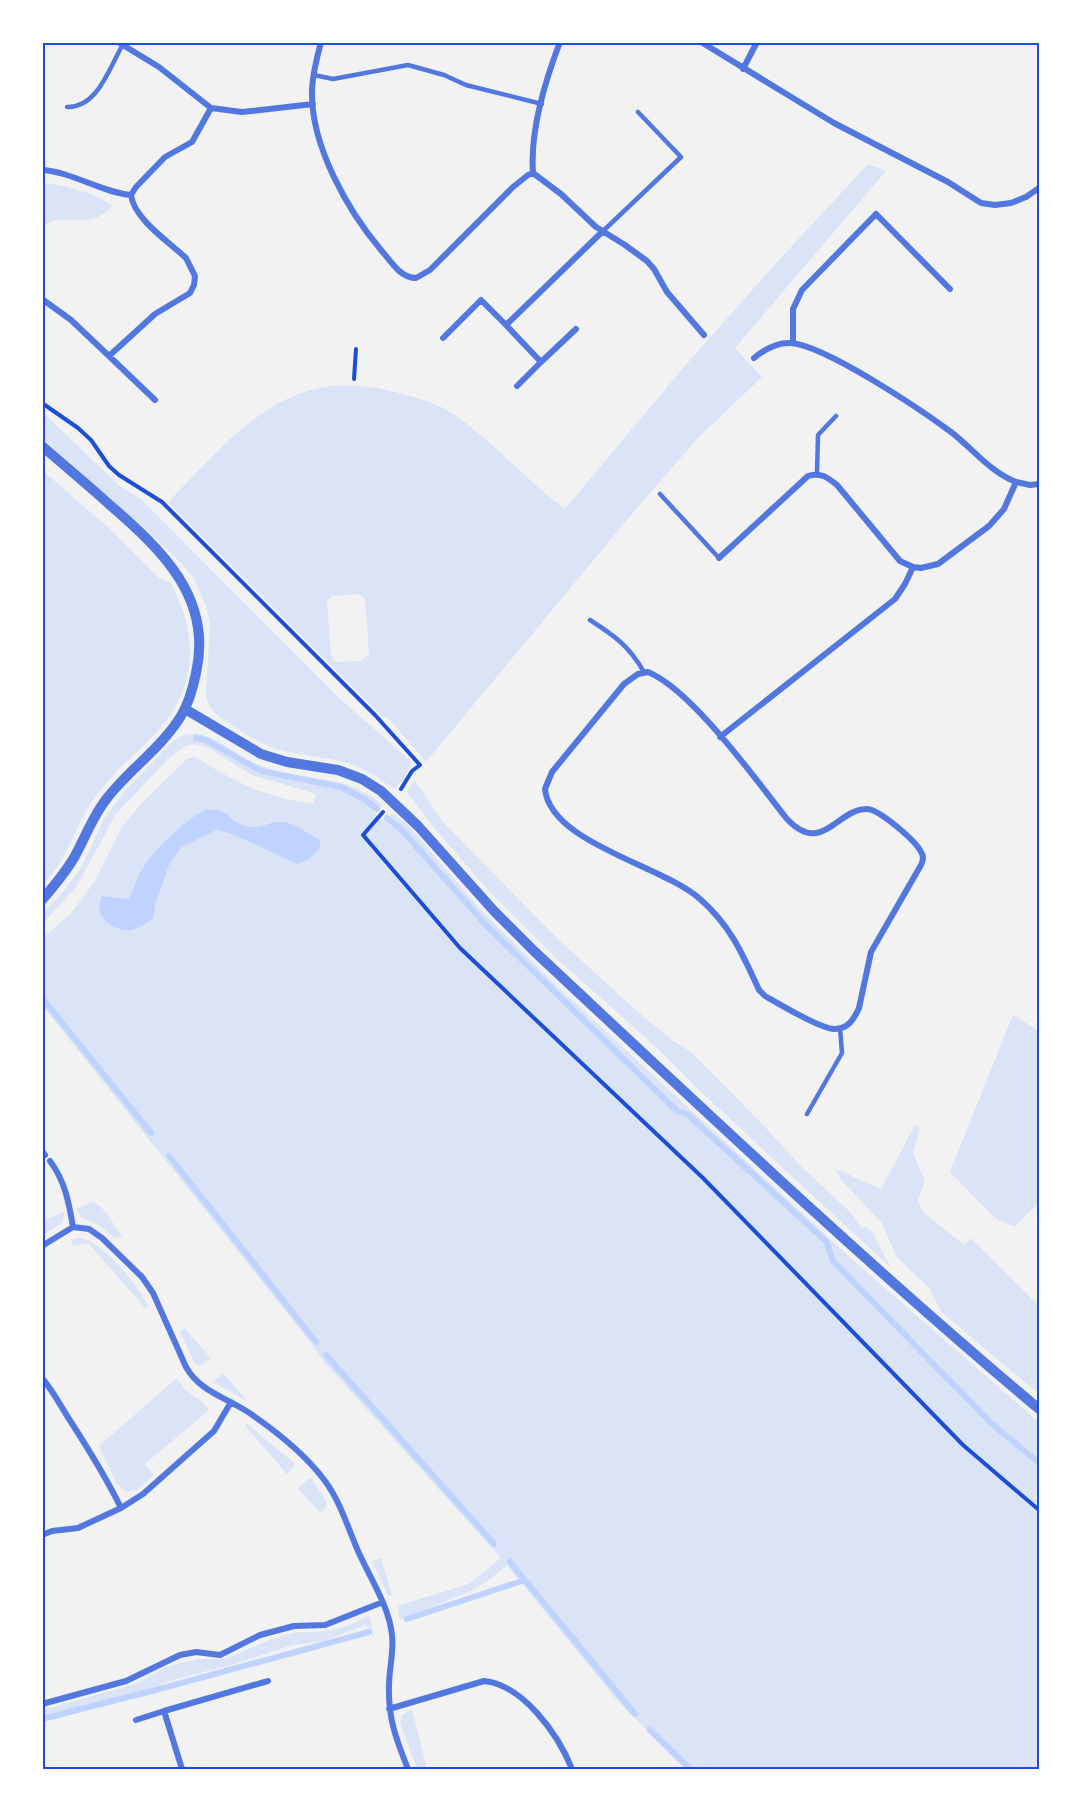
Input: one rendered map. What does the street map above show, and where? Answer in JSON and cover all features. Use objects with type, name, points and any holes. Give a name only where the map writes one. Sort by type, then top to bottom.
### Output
[{"type":"street","points":[[321,42],[314,75],[313,104],[319,135],[330,167],[345,200],[369,236],[400,271],[411,278],[422,276],[430,270],[513,188],[533,173]]},
{"type":"street","points":[[560,42],[531,152],[533,173],[561,194],[602,232],[647,261],[667,292],[704,335]]},
{"type":"street","points":[[701,42],[834,123],[948,182],[981,203],[995,205],[1011,203],[1039,188]]},
{"type":"street","points":[[743,69],[757,42]]},
{"type":"street","points":[[120,44],[159,68],[211,108],[242,112],[313,104]]},
{"type":"street","points":[[109,356],[155,314],[185,298],[194,285],[194,271],[186,258],[139,214],[131,195],[165,157],[192,142],[211,108]]},
{"type":"street","points":[[42,170],[61,173],[108,190],[131,195]]},
{"type":"street","points":[[793,343],[792,309],[799,295],[815,275],[876,214],[951,289]]},
{"type":"street","points":[[506,326],[602,232]]},
{"type":"street","points":[[42,299],[75,324],[155,400]]},
{"type":"street","points":[[443,338],[481,300],[541,362]]},
{"type":"street","points":[[517,386],[576,329]]},
{"type":"street","points":[[754,358],[776,345],[793,343],[824,354],[872,380],[949,431],[999,473],[1016,482],[1039,484]]},
{"type":"street","points":[[42,446],[145,537],[172,566],[182,582],[196,618],[200,645],[197,668],[185,709],[173,727],[107,798],[69,866],[42,900]]},
{"type":"street","points":[[719,558],[808,476],[817,473],[837,485],[900,561],[913,567],[938,564],[989,526],[1004,509],[1016,482]]},
{"type":"street","points":[[720,737],[895,599],[906,584],[913,567]]},
{"type":"street","points":[[644,672],[653,674],[668,684],[720,737],[787,819],[798,829],[808,832],[825,831],[854,812],[870,809],[901,831],[921,850],[923,860],[921,865],[871,952],[863,993],[855,1017],[849,1024],[840,1028],[823,1027],[765,996],[759,990],[731,932],[700,898],[666,876],[593,843],[563,822],[551,806],[545,789],[550,776],[619,689],[628,680],[644,672]]},
{"type":"street","points":[[185,709],[261,754],[287,762],[347,773],[370,784],[393,800],[494,911],[535,952],[819,1216],[1039,1409]]},
{"type":"street","points":[[50,1161],[64,1185],[73,1227]]},
{"type":"street","points":[[42,1246],[73,1227],[89,1229],[102,1238],[142,1277],[153,1293],[190,1374],[202,1386],[250,1413],[273,1431],[308,1462],[322,1478],[334,1497],[383,1602],[392,1635],[389,1709],[393,1730],[408,1769]]},
{"type":"street","points":[[42,1378],[90,1449],[121,1508]]},
{"type":"street","points":[[42,1535],[52,1531],[78,1528],[121,1508],[143,1494],[214,1431],[231,1402]]},
{"type":"street","points":[[42,1704],[126,1682],[180,1655],[196,1652],[220,1655],[260,1635],[294,1626],[325,1625],[383,1602]]},
{"type":"street","points":[[136,1719],[268,1681]]},
{"type":"street","points":[[389,1709],[484,1681],[498,1683],[520,1697],[539,1716],[572,1769]]},
{"type":"street","points":[[164,1711],[182,1769]]},
{"type":"lane","points":[[67,107],[81,106],[92,98],[120,44]]},
{"type":"lane","points":[[314,75],[333,79],[408,65],[444,75],[466,85],[542,104]]},
{"type":"lane","points":[[602,232],[681,157],[638,112]]},
{"type":"lane","points":[[817,473],[818,435],[836,416]]},
{"type":"lane","points":[[660,494],[719,558]]},
{"type":"lane","points":[[590,620],[631,651],[644,672]]},
{"type":"lane","points":[[807,1114],[842,1053],[840,1028]]},
{"type":"path","points":[[354,379],[356,349]]},
{"type":"path","points":[[42,403],[91,440],[119,476],[162,502],[375,715],[420,765]]},
{"type":"path","points":[[363,835],[460,948],[510,993],[702,1178],[963,1445],[1039,1510]]},
{"type":"shaded area","points":[[868,164],[886,171],[735,348],[762,377],[697,439],[426,762],[387,717],[383,717],[168,502],[241,429],[267,410],[294,396],[324,387],[357,386],[411,396],[451,412],[486,439],[565,509],[683,368]],"holes":[[[359,594],[365,599],[369,654],[361,661],[336,662],[331,656],[327,601],[332,596]]]},
{"type":"shaded area","points":[[42,181],[98,197],[112,206],[94,219],[59,220],[42,227]]},
{"type":"shaded area","points":[[42,412],[121,487],[141,499],[337,696],[412,762],[404,779],[394,789],[350,764],[282,751],[268,746],[228,723],[214,712],[206,692],[210,625],[207,608],[194,579],[185,567],[148,531],[42,438]]},
{"type":"shaded area","points":[[42,470],[110,529],[159,578],[171,583],[186,623],[190,643],[190,662],[186,681],[169,717],[100,790],[61,861],[42,886]]},
{"type":"shaded area","points":[[195,733],[221,743],[261,766],[353,787],[383,805],[375,814],[384,821],[394,814],[407,824],[481,910],[558,987],[854,1261],[1039,1422],[1039,1769],[685,1769],[616,1699],[507,1565],[473,1590],[400,1620],[398,1608],[400,1605],[469,1584],[501,1558],[324,1362],[42,1005],[42,939],[71,913],[95,881],[122,827],[142,803],[187,759],[193,757],[199,759],[240,783],[266,793],[313,804],[316,794],[252,775],[207,747],[194,744],[185,746],[169,758],[116,814],[75,889],[42,924],[42,914],[82,866],[104,819],[126,789],[173,741],[183,735]]},
{"type":"shaded area","points":[[415,780],[442,821],[559,940],[637,1011],[672,1040],[691,1052],[800,1165],[851,1213],[861,1228],[866,1227],[872,1232],[891,1268],[658,1049],[554,956],[487,889],[435,829],[407,792]]},
{"type":"shaded area","points":[[1013,1015],[1039,1031],[1039,1203],[1014,1227],[996,1219],[950,1172]]},
{"type":"shaded area","points":[[915,1125],[920,1128],[913,1153],[925,1181],[918,1200],[923,1212],[964,1245],[971,1238],[1039,1306],[1039,1394],[941,1312],[930,1289],[896,1256],[882,1223],[840,1179],[836,1169],[881,1189]]},
{"type":"shaded area","points":[[93,1202],[105,1212],[122,1236],[116,1239],[100,1226],[80,1217],[77,1209]]},
{"type":"shaded area","points":[[64,1212],[63,1222],[42,1236],[42,1221]]},
{"type":"shaded area","points":[[80,1238],[99,1247],[119,1266],[137,1287],[148,1306],[145,1308],[90,1245],[84,1243],[73,1246],[71,1240]]},
{"type":"shaded area","points":[[184,1328],[211,1358],[200,1366],[195,1364],[180,1332]]},
{"type":"shaded area","points":[[223,1373],[246,1399],[244,1400],[213,1382]]},
{"type":"shaded area","points":[[177,1378],[184,1388],[209,1410],[145,1464],[154,1475],[137,1490],[126,1492],[117,1484],[99,1446]]},
{"type":"shaded area","points":[[245,1422],[294,1463],[294,1467],[287,1474],[246,1427]]},
{"type":"shaded area","points":[[308,1479],[312,1479],[327,1502],[326,1507],[320,1513],[298,1488]]},
{"type":"shaded area","points":[[381,1558],[392,1595],[388,1596],[372,1561]]},
{"type":"shaded area","points":[[369,1615],[375,1642],[365,1625],[324,1641],[292,1645],[235,1664],[172,1680],[142,1692],[42,1717],[42,1710],[138,1683],[164,1668],[180,1663],[198,1659],[225,1659],[269,1640],[297,1632],[337,1629]]},
{"type":"shaded area","points":[[412,1709],[427,1769],[417,1769],[400,1723],[402,1715]]},
{"type":"water","points":[[206,809],[221,811],[245,826],[256,827],[277,822],[292,824],[320,840],[320,848],[309,859],[297,864],[230,833],[217,830],[181,847],[169,865],[155,905],[153,919],[130,930],[111,925],[100,909],[102,896],[128,899],[149,859],[177,830]]},
{"type":"waterway","points":[[196,738],[206,740],[261,771],[341,787],[377,809]]},
{"type":"waterway","points":[[387,818],[401,829],[486,925],[677,1111],[687,1114],[826,1241],[833,1261],[991,1423],[1039,1463]]},
{"type":"waterway","points":[[42,998],[151,1133]]},
{"type":"waterway","points":[[169,1156],[316,1342]]},
{"type":"waterway","points":[[326,1355],[494,1544]]},
{"type":"waterway","points":[[510,1562],[635,1714]]},
{"type":"waterway","points":[[407,1619],[525,1580]]},
{"type":"waterway","points":[[42,1719],[369,1632]]},
{"type":"waterway","points":[[650,1730],[690,1769]]}]
